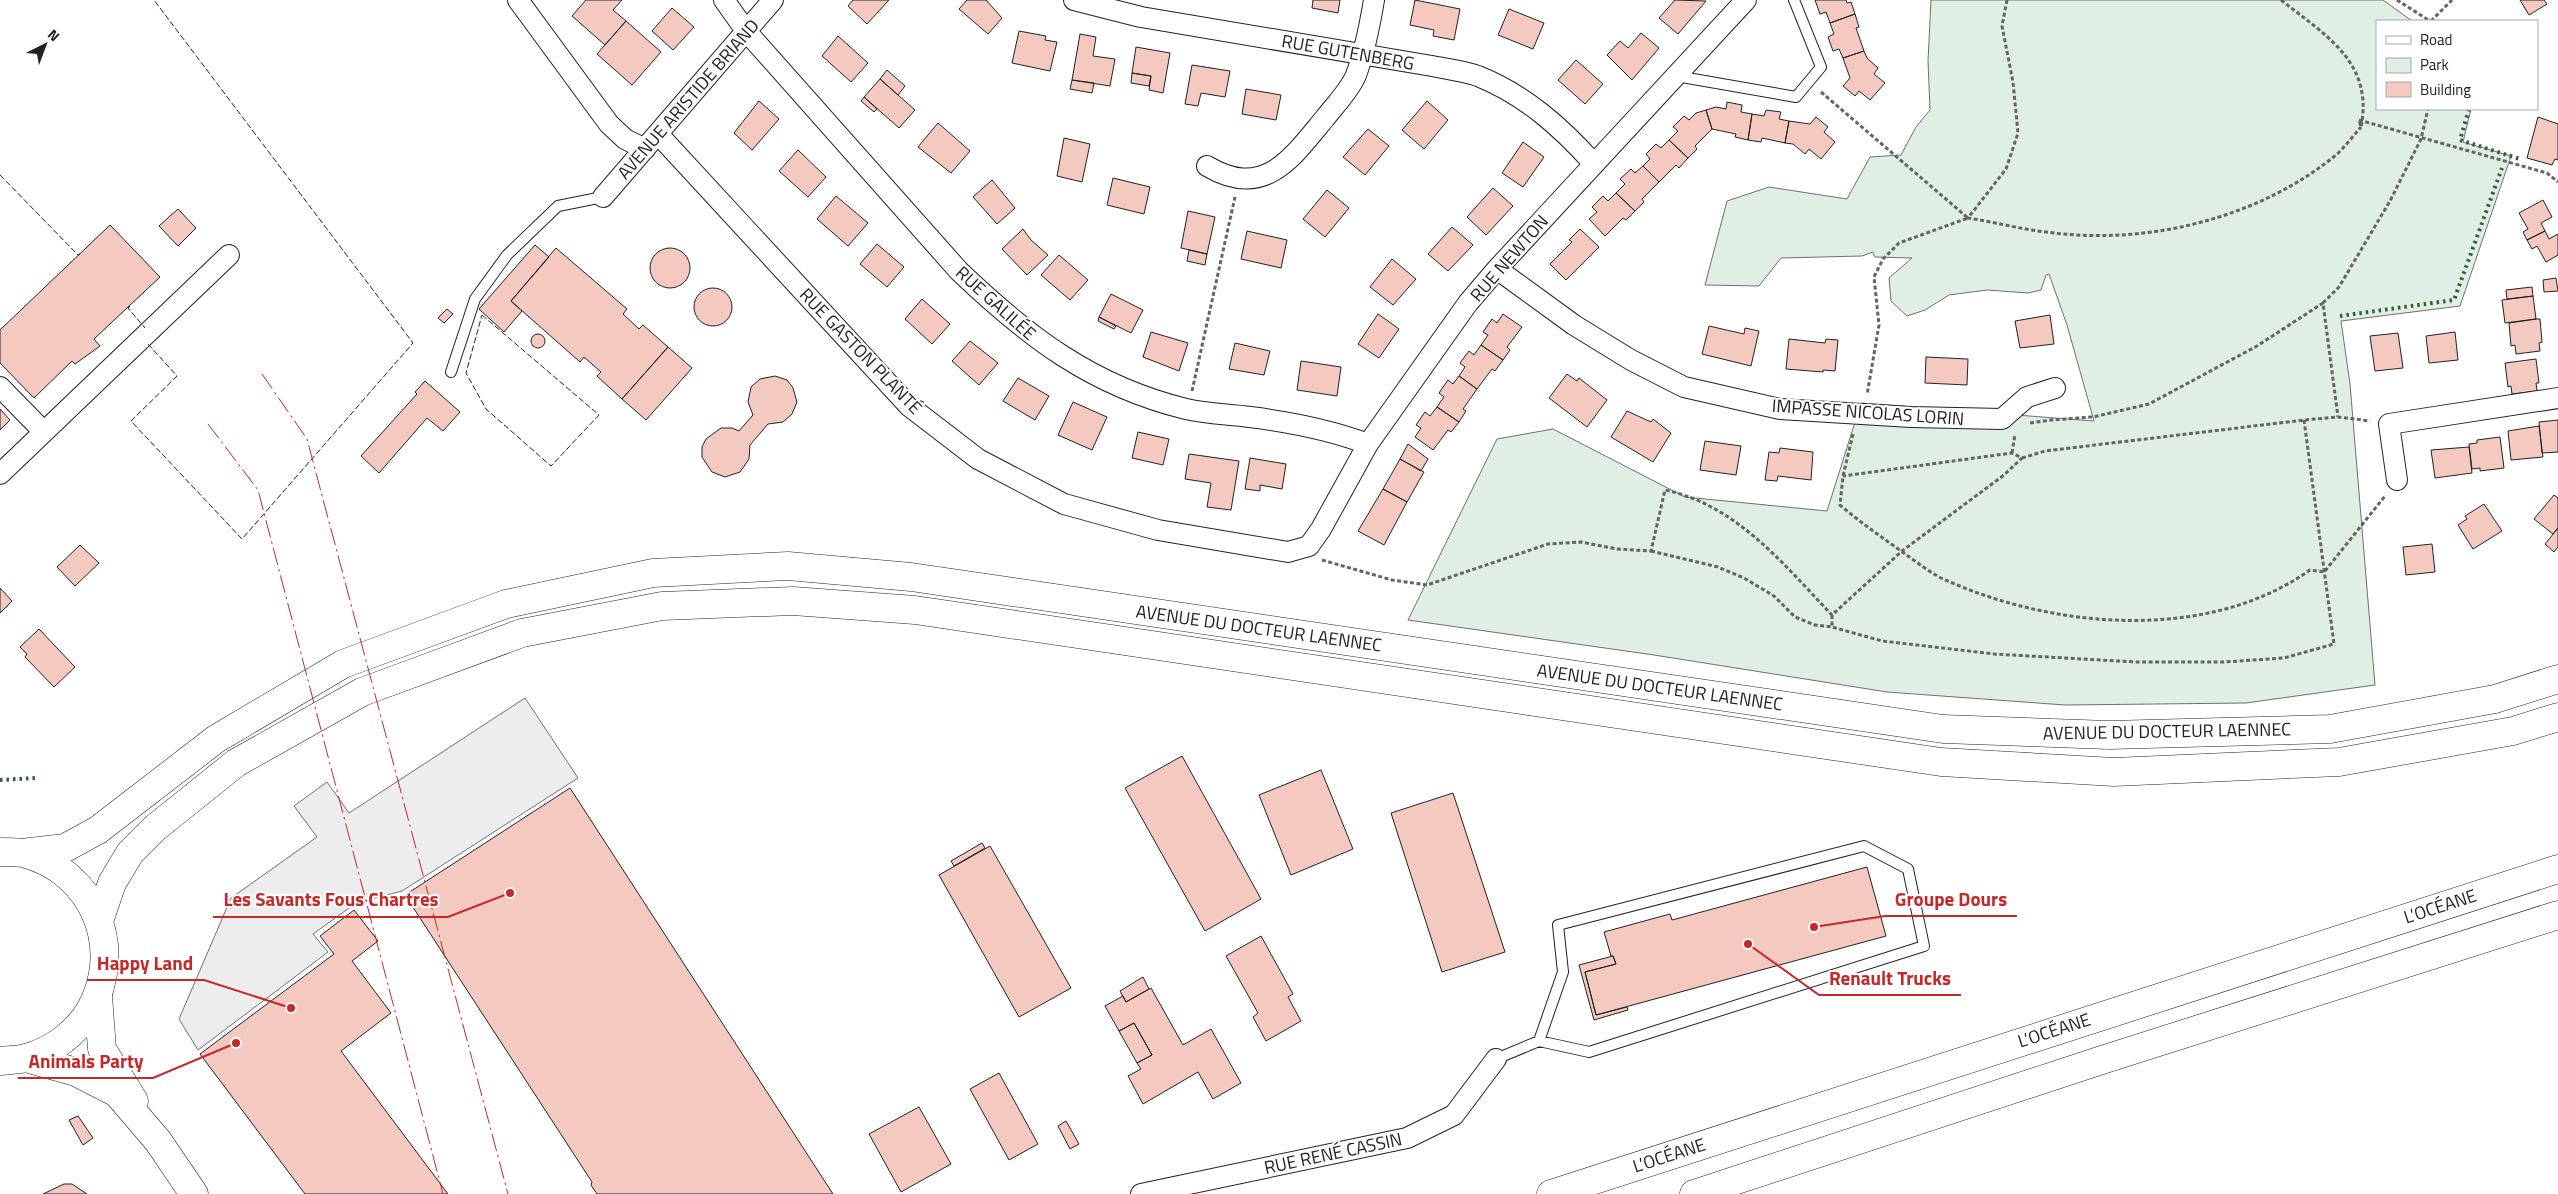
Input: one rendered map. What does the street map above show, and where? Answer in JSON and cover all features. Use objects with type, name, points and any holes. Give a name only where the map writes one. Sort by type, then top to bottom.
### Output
[{"type":"main road","name":"AVENUE DU DOCTEUR LAENNEC","points":[[11,852],[65,848],[98,830],[216,738],[343,664],[506,604],[653,573],[788,566],[911,577],[1942,729],[2109,735],[2330,729],[2495,699],[2558,679]]},
{"type":"main road","name":"AVENUE DU DOCTEUR LAENNEC","points":[[99,921],[112,883],[130,853],[155,828],[236,763],[354,697],[522,633],[662,606],[793,601],[915,610],[1961,764],[2114,772],[2339,762],[2512,732],[2558,717]]},
{"type":"main road","points":[[11,852],[55,867],[82,890],[99,921],[105,945],[105,971],[98,996],[81,1024],[56,1046],[13,1060]]},
{"type":"main road","name":"L’OCÉANE","points":[[1551,1194],[2558,869]]},
{"type":"main road","points":[[1694,1194],[2558,915]]},
{"type":"main road","points":[[98,996],[102,1049],[158,1142],[194,1194]]},
{"type":"main road","points":[[13,1060],[76,1072],[117,1093],[158,1142]]},
{"type":"street","points":[[518,0],[609,124],[625,139],[645,149]]},
{"type":"street","name":"RUE GALILÉE","points":[[724,0],[746,31],[959,271],[995,306],[1034,338],[1073,364],[1117,387],[1187,409],[1254,418],[1338,433],[1368,444]]},
{"type":"street","name":"AVENUE ARISTIDE BRIAND","points":[[603,198],[773,0]]},
{"type":"street","name":"RUE GUTENBERG","points":[[1074,0],[1141,17],[1362,54],[1476,76],[1503,88],[1551,119],[1594,164]]},
{"type":"street","points":[[1207,166],[1223,175],[1239,179],[1271,173],[1298,151],[1356,76],[1374,0]]},
{"type":"street","name":"RUE NEWTON","points":[[1309,546],[1321,529],[1368,444],[1468,304],[1497,269],[1746,0]]},
{"type":"street","name":"RUE GASTON PLANTÉ","points":[[658,134],[909,406],[978,459],[1064,504],[1158,530],[1288,552],[1309,546]]},
{"type":"street","points":[[0,474],[229,255]]},
{"type":"street","name":"IMPASSE NICOLAS LORIN","points":[[1497,269],[1574,325],[1631,360],[1684,387],[1780,409],[1911,417],[2002,419],[2027,396],[2055,388]]},
{"type":"street","points":[[0,387],[44,432]]},
{"type":"street","points":[[2397,480],[2389,424],[2558,398]]},
{"type":"street","name":"RUE RENÉ CASSIN","points":[[1141,1194],[1407,1138],[1454,1115],[1496,1059]]},
{"type":"lane","points":[[1676,76],[1796,97],[1821,68],[1794,0]]},
{"type":"lane","points":[[451,372],[475,299],[507,255],[558,206],[603,198]]},
{"type":"lane","points":[[1496,1059],[1539,1041],[1589,1052],[1924,946],[1908,869],[1864,846],[1558,925],[1564,972],[1539,1041]]},
{"type":"path","points":[[1899,244],[1968,218],[2006,169],[2018,133],[2013,82],[2002,26],[2007,0]]},
{"type":"path","points":[[1809,82],[1968,218],[2046,232],[2074,234],[2134,233],[2202,222],[2272,196],[2313,173],[2338,153],[2361,127],[2364,93],[2358,76],[2345,52],[2281,0]]},
{"type":"path","points":[[2397,0],[2428,20]]},
{"type":"path","points":[[2431,20],[2452,0]]},
{"type":"path","points":[[2025,426],[2050,420],[2093,417],[2148,404],[2257,346],[2323,303],[2339,287],[2390,201],[2421,139],[2428,110]]},
{"type":"path","points":[[2361,127],[2359,120],[2547,173],[2558,182]]},
{"type":"path","points":[[1187,409],[1239,179]]},
{"type":"path","points":[[2323,303],[2338,417]]},
{"type":"path","points":[[1832,615],[1902,551],[2004,476],[2022,458],[2046,451],[2304,420],[2338,417],[2389,424]]},
{"type":"path","points":[[1309,546],[1317,558],[1340,566],[1392,580],[1427,585],[1548,544],[1581,542],[1616,549],[1651,551],[1718,567],[1744,578],[1774,596],[1795,617],[1815,625],[1832,627],[1882,641],[1994,654],[2146,662],[2224,662],[2284,658],[2334,644],[2304,420]]},
{"type":"path","points":[[2012,453],[2015,432],[2020,429]]},
{"type":"path","points":[[1842,476],[2012,453],[2022,458]]},
{"type":"path","points":[[2324,572],[2397,480]]},
{"type":"path","points":[[1651,551],[1665,490],[1687,494],[1727,515],[1760,540],[1832,615],[1832,627]]},
{"type":"path","points":[[1902,551],[1917,564],[1940,577],[1984,595],[2032,609],[2084,617],[2179,619],[2219,612],[2256,600],[2290,584],[2310,570],[2324,572]]},
{"type":"green space","points":[[1931,0],[2383,0],[2411,20],[2376,20],[2376,110],[2471,110],[2463,142],[2511,156],[2460,306],[2341,321],[2350,384],[2375,685],[2246,703],[2065,705],[1887,692],[1654,655],[1408,620],[1497,439],[1553,429],[1685,497],[1827,511],[1861,403],[2094,421],[2067,325],[2049,274],[2046,275],[2041,290],[2028,293],[1987,290],[1949,295],[1925,310],[1907,316],[1891,301],[1889,278],[1912,258],[1875,257],[1873,252],[1862,256],[1781,258],[1759,286],[1705,285],[1727,201],[1769,187],[1847,199],[1870,157],[1901,155],[1916,127],[1930,110],[1928,61]]},
{"type":"shaded area","points":[[525,698],[578,778],[402,891],[356,903],[313,934],[328,952],[198,1050],[179,1019],[231,898],[317,837],[294,806],[327,782],[349,813]]},
{"type":"building","points":[[586,0],[622,0],[613,10],[626,21],[605,45],[572,16]]},
{"type":"building","points":[[853,0],[889,0],[867,24],[848,6]]},
{"type":"building","points":[[967,0],[986,0],[1002,18],[988,34],[959,9]]},
{"type":"building","points":[[1313,0],[1340,0],[1338,13],[1312,8]]},
{"type":"building","points":[[1415,0],[1460,9],[1454,40],[1433,36],[1434,30],[1410,25]]},
{"type":"building","points":[[1675,0],[1706,1],[1678,34],[1659,18]]},
{"type":"building","points":[[1815,0],[1846,0],[1847,3],[1851,2],[1855,14],[1830,23],[1826,12],[1820,14]]},
{"type":"building","points":[[2520,0],[2544,0],[2547,4],[2529,15]]},
{"type":"building","points":[[672,8],[694,27],[673,50],[652,31]]},
{"type":"building","points":[[1509,9],[1544,23],[1533,49],[1498,35]]},
{"type":"building","points":[[1855,14],[1859,27],[1856,28],[1864,51],[1843,58],[1839,49],[1833,51],[1828,37],[1834,34],[1830,23]]},
{"type":"building","points":[[626,21],[661,52],[632,85],[597,54]]},
{"type":"building","points":[[1019,31],[1046,36],[1045,40],[1057,42],[1050,71],[1012,63]]},
{"type":"building","points":[[1641,33],[1659,48],[1632,80],[1607,55],[1620,41],[1628,48]]},
{"type":"building","points":[[1080,34],[1096,37],[1093,56],[1115,59],[1110,86],[1072,80]]},
{"type":"building","points":[[838,36],[868,63],[851,82],[822,56]]},
{"type":"building","points":[[1136,47],[1170,53],[1163,93],[1149,90],[1151,76],[1132,73]]},
{"type":"building","points":[[1864,51],[1867,58],[1878,68],[1874,74],[1885,83],[1870,100],[1859,91],[1855,96],[1843,86],[1850,78],[1843,58]]},
{"type":"building","points":[[1576,60],[1603,84],[1585,104],[1558,80]]},
{"type":"building","points":[[1192,65],[1230,71],[1225,97],[1201,93],[1198,106],[1185,104]]},
{"type":"building","points":[[887,70],[905,86],[898,95],[880,79]]},
{"type":"building","points":[[1132,73],[1151,76],[1149,86],[1131,83]]},
{"type":"building","points":[[880,79],[915,110],[899,128],[864,97]]},
{"type":"building","points":[[1072,80],[1094,83],[1092,93],[1070,89]]},
{"type":"building","points":[[1246,89],[1281,95],[1276,120],[1242,114]]},
{"type":"building","points":[[864,97],[877,109],[874,112],[861,101]]},
{"type":"building","points":[[759,101],[779,119],[752,150],[734,133]]},
{"type":"building","points":[[1427,101],[1448,120],[1424,149],[1402,130]]},
{"type":"building","points":[[1727,102],[1742,105],[1741,112],[1752,114],[1748,140],[1735,137],[1736,134],[1712,129],[1706,110],[1716,107],[1726,109]]},
{"type":"building","points":[[1706,110],[1712,129],[1695,146],[1697,149],[1688,158],[1669,140],[1678,131],[1673,127],[1684,116],[1689,120],[1696,113]]},
{"type":"building","points":[[1766,110],[1781,112],[1779,119],[1789,121],[1785,143],[1762,138],[1761,142],[1748,140],[1752,114],[1764,116]]},
{"type":"building","points":[[1816,117],[1828,127],[1824,132],[1835,142],[1821,159],[1809,149],[1805,154],[1793,144],[1785,143],[1789,121],[1810,124]]},
{"type":"building","points":[[2538,117],[2558,124],[2558,160],[2555,159],[2552,165],[2527,158]]},
{"type":"building","points":[[938,123],[970,151],[951,173],[918,147]]},
{"type":"building","points":[[1368,129],[1389,146],[1365,175],[1343,157]]},
{"type":"building","points":[[1064,138],[1090,144],[1082,182],[1057,176]]},
{"type":"building","points":[[1669,140],[1688,158],[1679,168],[1676,165],[1659,182],[1643,166],[1650,159],[1646,154],[1656,144],[1661,148]]},
{"type":"building","points":[[1523,142],[1544,157],[1523,187],[1502,173]]},
{"type":"building","points":[[798,150],[826,177],[808,197],[779,171]]},
{"type":"building","points":[[1643,166],[1659,182],[1642,199],[1644,202],[1635,211],[1616,193],[1625,184],[1620,179],[1631,169],[1635,173]]},
{"type":"building","points":[[1113,178],[1150,187],[1144,214],[1107,205]]},
{"type":"building","points":[[992,180],[1015,208],[997,224],[973,197]]},
{"type":"building","points":[[1493,188],[1513,206],[1486,235],[1467,217]]},
{"type":"building","points":[[1327,190],[1349,208],[1325,237],[1303,219]]},
{"type":"building","points":[[1616,193],[1635,211],[1626,220],[1623,218],[1605,236],[1589,219],[1597,212],[1592,207],[1603,196],[1608,201]]},
{"type":"building","points":[[836,196],[868,223],[848,246],[817,219]]},
{"type":"building","points":[[2543,200],[2552,217],[2541,223],[2545,231],[2527,240],[2523,232],[2528,229],[2519,213]]},
{"type":"building","points":[[178,209],[196,228],[178,246],[159,226]]},
{"type":"building","points":[[1188,211],[1215,217],[1207,254],[1181,248]]},
{"type":"building","points":[[110,225],[160,277],[94,339],[100,346],[75,364],[72,361],[34,398],[0,363],[0,330]]},
{"type":"building","points":[[1452,227],[1473,245],[1448,271],[1428,254]]},
{"type":"building","points":[[1023,229],[1031,240],[1048,255],[1027,275],[1002,249]]},
{"type":"building","points":[[1580,229],[1599,247],[1566,280],[1550,264],[1572,242],[1569,240]]},
{"type":"building","points":[[1247,231],[1287,240],[1281,268],[1241,259]]},
{"type":"building","points":[[2545,231],[2549,239],[2558,234],[2558,255],[2546,262],[2537,246],[2532,249],[2527,240]]},
{"type":"building","points":[[877,244],[904,267],[887,287],[860,264]]},
{"type":"building","points":[[535,245],[549,257],[511,301],[522,311],[504,332],[479,309]]},
{"type":"building","points":[[556,248],[627,309],[623,314],[639,329],[643,325],[668,347],[622,399],[597,376],[601,372],[584,357],[580,362],[511,301]]},
{"type":"building","points":[[670,248],[684,254],[690,268],[684,282],[670,288],[656,282],[650,268],[656,254]]},
{"type":"building","points":[[1189,250],[1207,254],[1205,265],[1187,261]]},
{"type":"building","points":[[1059,255],[1088,280],[1070,300],[1041,275]]},
{"type":"building","points":[[1392,259],[1416,279],[1393,305],[1370,287]]},
{"type":"building","points":[[2556,278],[2558,291],[2544,292],[2543,280]]},
{"type":"building","points":[[2532,287],[2533,296],[2507,299],[2506,290]]},
{"type":"building","points":[[713,288],[727,293],[732,307],[727,321],[713,326],[699,321],[694,307],[699,293]]},
{"type":"building","points":[[1111,294],[1143,310],[1131,333],[1099,317]]},
{"type":"building","points":[[2533,296],[2536,319],[2505,323],[2502,300]]},
{"type":"building","points":[[922,299],[950,324],[932,344],[905,319]]},
{"type":"building","points":[[447,309],[453,314],[444,323],[438,318]]},
{"type":"building","points":[[1378,314],[1399,329],[1379,358],[1358,344]]},
{"type":"building","points":[[1503,314],[1522,327],[1507,347],[1510,350],[1503,360],[1481,345],[1488,335],[1483,332],[1492,319],[1497,323]]},
{"type":"building","points":[[2050,315],[2054,344],[2020,348],[2015,321]]},
{"type":"building","points":[[1099,317],[1116,326],[1114,329],[1098,321]]},
{"type":"building","points":[[2540,319],[2542,342],[2539,343],[2540,351],[2516,354],[2515,345],[2511,346],[2509,323]]},
{"type":"building","points":[[1709,326],[1744,334],[1745,328],[1759,331],[1751,366],[1702,354]]},
{"type":"building","points":[[1151,332],[1188,343],[1179,371],[1143,357]]},
{"type":"building","points":[[2455,332],[2458,360],[2429,363],[2426,336]]},
{"type":"building","points":[[2398,333],[2403,368],[2375,371],[2370,336]]},
{"type":"building","points":[[538,334],[543,336],[545,341],[543,346],[538,348],[533,346],[531,341],[533,336]]},
{"type":"building","points":[[1789,339],[1825,343],[1826,339],[1838,340],[1835,371],[1786,369]]},
{"type":"building","points":[[970,341],[998,363],[979,385],[952,361]]},
{"type":"building","points":[[1235,343],[1270,351],[1264,375],[1229,369]]},
{"type":"building","points":[[1481,345],[1503,360],[1495,371],[1492,369],[1477,389],[1459,376],[1465,367],[1460,363],[1469,351],[1474,355]]},
{"type":"building","points":[[668,347],[692,368],[646,420],[622,399]]},
{"type":"building","points":[[1926,357],[1968,359],[1967,385],[1925,383]]},
{"type":"building","points":[[2536,359],[2539,383],[2536,383],[2537,391],[2512,394],[2511,386],[2508,387],[2505,363]]},
{"type":"building","points":[[1301,361],[1341,367],[1337,396],[1297,390]]},
{"type":"building","points":[[1567,374],[1577,381],[1579,378],[1607,400],[1587,427],[1549,398]]},
{"type":"building","points":[[775,376],[787,380],[793,388],[797,402],[792,414],[783,422],[768,424],[750,445],[749,459],[740,472],[725,477],[712,472],[702,457],[702,447],[706,439],[721,428],[732,428],[739,431],[753,415],[748,402],[751,387],[760,379]]},
{"type":"building","points":[[1459,376],[1477,389],[1463,409],[1466,411],[1459,422],[1437,407],[1444,397],[1439,393],[1448,380],[1453,384]]},
{"type":"building","points":[[1018,378],[1049,396],[1035,420],[1003,401]]},
{"type":"building","points":[[425,381],[460,412],[443,431],[427,418],[379,473],[361,456],[417,394],[415,392]]},
{"type":"building","points":[[1073,402],[1107,417],[1092,450],[1058,435]]},
{"type":"building","points":[[1437,407],[1459,422],[1451,432],[1448,430],[1433,450],[1415,437],[1421,428],[1416,425],[1425,412],[1430,416]]},
{"type":"building","points":[[0,409],[10,420],[0,430]]},
{"type":"building","points":[[1627,411],[1651,422],[1653,419],[1671,433],[1653,462],[1611,437]]},
{"type":"building","points":[[2558,420],[2558,452],[2542,453],[2539,422]]},
{"type":"building","points":[[2539,426],[2543,457],[2511,460],[2508,431]]},
{"type":"building","points":[[1138,432],[1169,439],[1163,465],[1132,458]]},
{"type":"building","points":[[2500,437],[2504,468],[2480,471],[2480,468],[2472,469],[2469,444],[2477,443],[2477,440]]},
{"type":"building","points":[[1705,441],[1741,446],[1736,475],[1700,470]]},
{"type":"building","points":[[1408,444],[1428,459],[1421,471],[1400,459]]},
{"type":"building","points":[[2469,447],[2472,473],[2435,478],[2431,450]]},
{"type":"building","points":[[1780,448],[1813,452],[1811,480],[1778,476],[1777,481],[1765,480],[1769,452],[1779,453]]},
{"type":"building","points":[[1189,454],[1239,461],[1231,510],[1207,507],[1211,483],[1185,479]]},
{"type":"building","points":[[1250,458],[1286,464],[1282,489],[1260,485],[1260,491],[1245,489]]},
{"type":"building","points":[[1400,459],[1424,472],[1407,502],[1383,489]]},
{"type":"building","points":[[1383,489],[1407,502],[1384,545],[1358,531]]},
{"type":"building","points":[[2554,495],[2558,498],[2558,528],[2553,534],[2534,519]]},
{"type":"building","points":[[2484,504],[2502,531],[2473,549],[2458,525],[2467,519],[2465,516]]},
{"type":"building","points":[[2558,528],[2558,547],[2554,552],[2545,544]]},
{"type":"building","points":[[2432,544],[2435,572],[2406,575],[2403,547]]},
{"type":"building","points":[[80,545],[99,563],[75,586],[57,567]]},
{"type":"building","points":[[0,588],[12,601],[0,613]]},
{"type":"building","points":[[39,629],[75,667],[54,687],[25,657],[27,654],[20,647]]},
{"type":"building","points":[[1182,756],[1261,899],[1205,931],[1125,788]]},
{"type":"building","points":[[1321,770],[1353,849],[1291,875],[1259,795]]},
{"type":"building","points":[[570,788],[833,1194],[597,1194],[591,1185],[592,1182],[405,895]]},
{"type":"building","points":[[1453,793],[1505,952],[1442,972],[1391,813]]},
{"type":"building","points":[[982,843],[985,848],[954,866],[951,861]]},
{"type":"building","points":[[990,846],[1071,988],[1019,1017],[939,875]]},
{"type":"building","points":[[1867,867],[1886,936],[1596,1015],[1585,972],[1616,964],[1613,956],[1611,956],[1604,932],[1670,914],[1672,920]]},
{"type":"building","points":[[354,910],[378,941],[352,961],[391,1013],[341,1051],[448,1194],[305,1194],[200,1054],[334,954],[320,936]]},
{"type":"building","points":[[1261,936],[1293,994],[1288,997],[1301,1021],[1266,1041],[1253,1017],[1258,1013],[1226,956]]},
{"type":"building","points":[[1613,956],[1616,964],[1585,972],[1596,1015],[1627,1007],[1628,1010],[1594,1020],[1579,965]]},
{"type":"building","points":[[1143,977],[1149,989],[1126,1002],[1120,991]]},
{"type":"building","points":[[1151,988],[1183,1045],[1211,1029],[1241,1083],[1213,1099],[1198,1072],[1143,1104],[1128,1076],[1141,1069],[1137,1063],[1152,1055],[1134,1023],[1119,1031],[1105,1006],[1123,996],[1126,1002]]},
{"type":"building","points":[[1134,1023],[1152,1055],[1137,1063],[1119,1031]]},
{"type":"building","points":[[999,1073],[1038,1144],[1009,1160],[970,1089]]},
{"type":"building","points":[[919,1107],[951,1164],[901,1192],[869,1134]]},
{"type":"building","points":[[78,1116],[93,1138],[83,1145],[69,1120]]},
{"type":"building","points":[[1066,1121],[1079,1144],[1070,1149],[1058,1126]]},
{"type":"building","points":[[64,1184],[72,1184],[87,1194],[43,1194]]},
{"type":"hedge","points":[[2469,110],[2460,140],[2520,159]]},
{"type":"hedge","points":[[2340,316],[2454,300],[2502,168]]},
{"type":"hedge","points":[[0,780],[35,778]]},
{"type":"fence","points":[[148,344],[177,376],[131,421],[242,539],[413,343],[154,0]]},
{"type":"fence","points":[[0,175],[78,255],[80,254]]},
{"type":"fence","points":[[130,306],[128,308],[145,328]]},
{"type":"fence","points":[[482,315],[599,415],[551,466],[486,409],[466,373],[482,315]]},
{"type":"power","points":[[262,374],[307,439],[508,1194]]},
{"type":"power","points":[[208,424],[258,490],[443,1194]]},
{"type":"place","name":"Les Savants Fous Chartres","points":[[510,893]]},
{"type":"place","name":"Groupe Dours","points":[[1814,927]]},
{"type":"place","name":"Renault Trucks","points":[[1748,944]]},
{"type":"place","name":"Happy Land","points":[[291,1008]]},
{"type":"place","name":"Animals Party","points":[[236,1043]]}]
